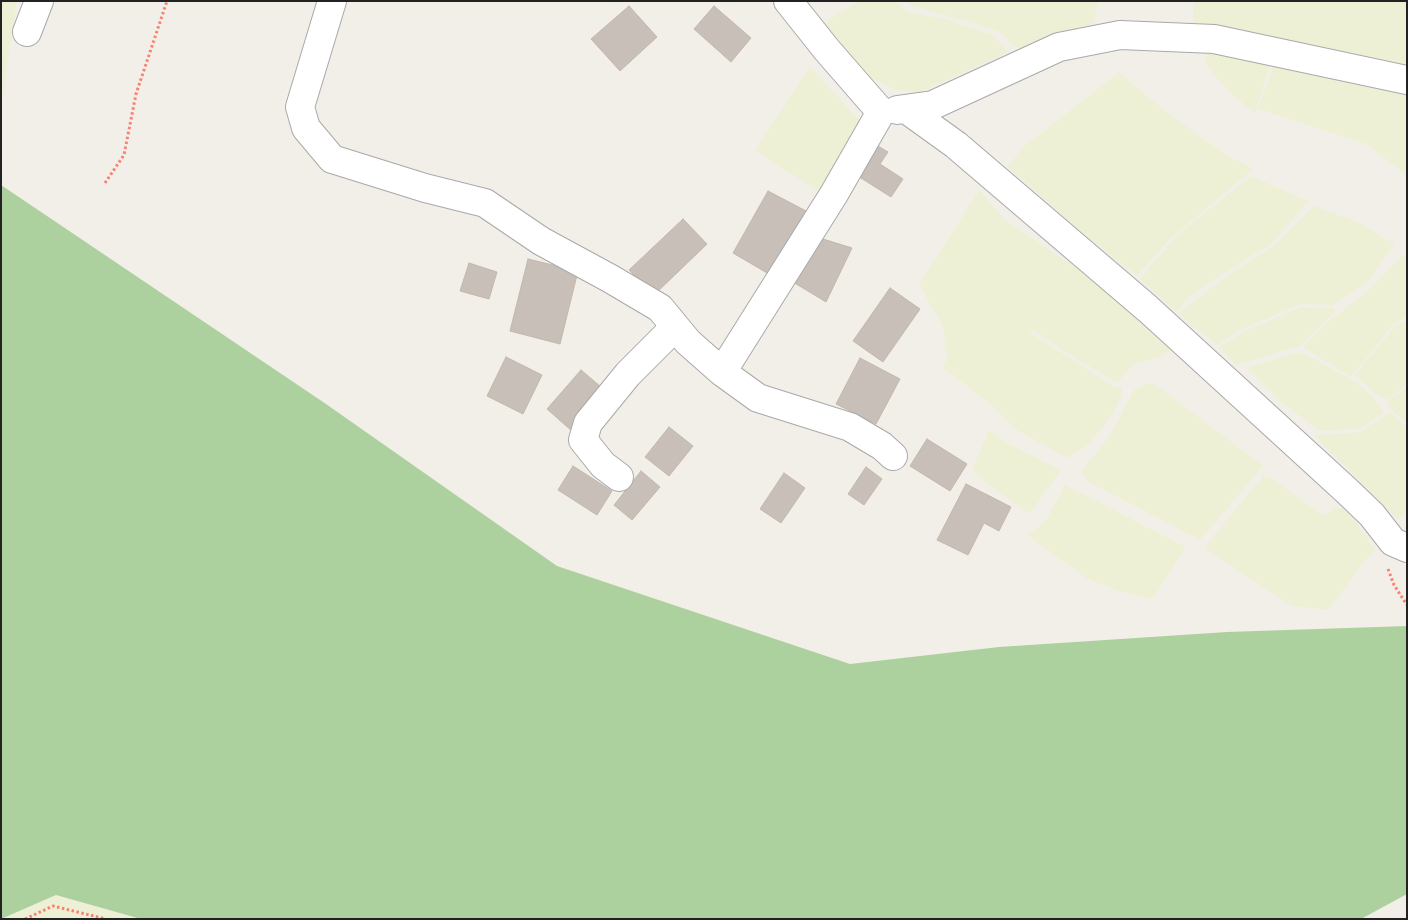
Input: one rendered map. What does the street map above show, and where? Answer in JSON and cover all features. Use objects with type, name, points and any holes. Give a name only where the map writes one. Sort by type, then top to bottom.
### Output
[{"type":"street","points":[[27,32],[39,1]]},
{"type":"street","points":[[332,1],[300,107],[306,128],[332,160],[425,188],[484,203],[541,241],[612,279],[660,308],[688,342],[722,372],[758,398],[850,427],[882,446],[893,456]]},
{"type":"street","points":[[788,1],[827,50],[894,110],[956,145],[1148,309],[1347,491],[1372,515],[1393,542],[1407,548]]},
{"type":"street","points":[[722,372],[834,194],[894,110],[933,105],[1059,47],[1120,35],[1214,39],[1407,80]]},
{"type":"street","points":[[619,476],[603,465],[583,440],[588,423],[628,374],[675,327]]},
{"type":"path","points":[[105,183],[124,155],[136,94],[167,1]]},
{"type":"path","points":[[25,919],[53,906],[106,919]]},
{"type":"green space","points":[[1,1],[17,1],[1,104]]},
{"type":"green space","points":[[860,1],[895,1],[908,12],[944,19],[991,34],[1009,52],[920,92],[892,89],[865,74],[824,22]]},
{"type":"green space","points":[[907,1],[1098,1],[1094,22],[1065,41],[1019,50],[998,31],[911,5]]},
{"type":"green space","points":[[1193,1],[1407,1],[1407,67],[1193,25]]},
{"type":"green space","points":[[1209,46],[1271,63],[1255,113],[1232,95],[1204,63]]},
{"type":"green space","points":[[1274,65],[1407,92],[1407,176],[1366,144],[1258,109]]},
{"type":"green space","points":[[810,66],[864,126],[820,192],[755,151]]},
{"type":"green space","points":[[1119,72],[1165,111],[1225,154],[1253,169],[1169,240],[1137,276],[1079,230],[1008,167],[1021,149]]},
{"type":"green space","points":[[1251,176],[1309,201],[1271,244],[1228,270],[1188,298],[1176,312],[1140,279],[1177,235]]},
{"type":"green space","points":[[1,185],[326,404],[557,566],[850,664],[999,647],[1227,632],[1407,626],[1407,894],[1361,919],[141,919],[56,895],[1,919]]},
{"type":"green space","points":[[979,190],[1003,218],[1089,277],[1176,348],[1156,359],[1135,363],[1117,383],[1032,329],[1030,333],[1115,387],[1122,387],[1122,396],[1109,419],[1089,444],[1067,458],[1015,429],[988,402],[942,367],[947,360],[943,326],[919,285]]},
{"type":"green space","points":[[1314,206],[1358,222],[1395,244],[1366,284],[1333,305],[1301,304],[1238,331],[1217,345],[1178,314],[1232,272],[1274,246]]},
{"type":"green space","points":[[1402,255],[1407,258],[1407,316],[1393,325],[1351,377],[1303,347],[1334,317],[1364,294]]},
{"type":"green space","points":[[1302,307],[1333,308],[1336,311],[1300,346],[1236,365],[1219,347],[1245,331]]},
{"type":"green space","points":[[1407,321],[1407,385],[1387,400],[1374,393],[1355,375],[1396,325]]},
{"type":"green space","points":[[1301,352],[1355,381],[1374,399],[1384,412],[1359,429],[1321,431],[1283,404],[1246,367]]},
{"type":"green space","points":[[1150,382],[1263,466],[1200,540],[1087,481],[1081,472],[1110,435],[1134,390]]},
{"type":"green space","points":[[1407,387],[1407,423],[1388,407],[1388,401]]},
{"type":"green space","points":[[1390,412],[1407,427],[1407,512],[1398,519],[1314,435],[1360,432]]},
{"type":"green space","points":[[989,430],[1009,444],[1061,470],[1030,514],[991,487],[972,470]]},
{"type":"green space","points":[[1263,476],[1271,478],[1323,515],[1334,508],[1347,509],[1375,550],[1363,563],[1329,610],[1292,606],[1204,548]]},
{"type":"green space","points":[[1065,485],[1186,547],[1152,600],[1119,591],[1086,578],[1027,535],[1045,522]]},
{"type":"green space","points":[[56,895],[141,919],[2,919]]},
{"type":"building","points":[[629,6],[657,37],[620,71],[591,39]]},
{"type":"building","points":[[714,6],[751,38],[731,62],[694,29]]},
{"type":"building","points":[[873,143],[888,152],[880,164],[903,179],[891,197],[853,173]]},
{"type":"building","points":[[768,191],[810,213],[774,277],[733,253]]},
{"type":"building","points":[[683,219],[707,244],[654,295],[629,270]]},
{"type":"building","points":[[823,239],[852,248],[826,302],[793,282]]},
{"type":"building","points":[[528,259],[578,271],[560,344],[510,331]]},
{"type":"building","points":[[469,263],[497,272],[489,299],[460,291]]},
{"type":"building","points":[[890,288],[920,309],[883,362],[853,341]]},
{"type":"building","points":[[506,357],[542,375],[523,414],[487,396]]},
{"type":"building","points":[[860,358],[900,379],[876,424],[836,404]]},
{"type":"building","points":[[581,370],[607,392],[573,432],[547,409]]},
{"type":"building","points":[[669,427],[693,446],[669,476],[645,457]]},
{"type":"building","points":[[927,439],[967,464],[950,491],[910,466]]},
{"type":"building","points":[[573,466],[612,491],[597,515],[558,490]]},
{"type":"building","points":[[866,467],[882,479],[864,505],[848,494]]},
{"type":"building","points":[[641,471],[660,487],[632,520],[614,505]]},
{"type":"building","points":[[784,473],[805,488],[781,523],[760,509]]},
{"type":"building","points":[[966,484],[1011,507],[999,531],[984,523],[968,555],[937,540]]}]
